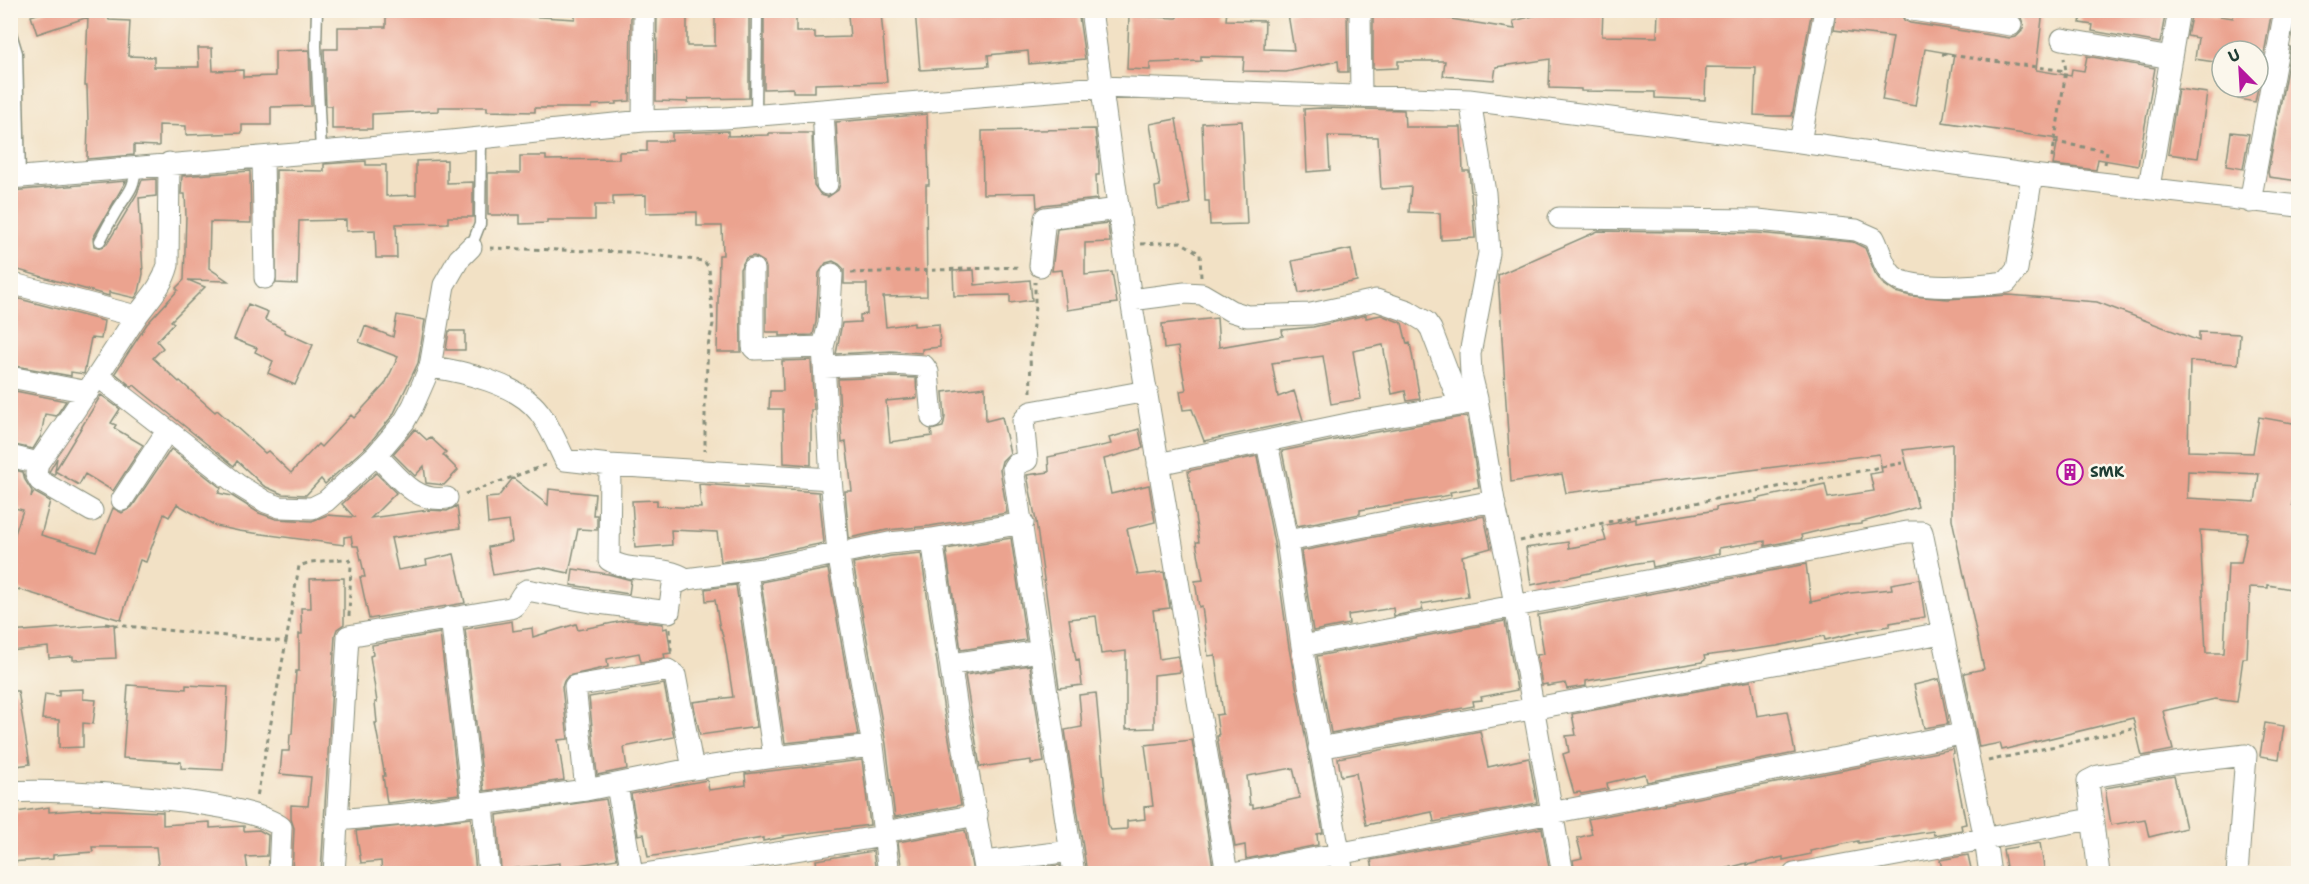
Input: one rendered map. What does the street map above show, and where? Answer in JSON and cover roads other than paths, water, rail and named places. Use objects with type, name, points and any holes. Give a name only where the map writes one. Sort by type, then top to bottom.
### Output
[{"type":"street","points":[[643,121],[644,10]]},
{"type":"street","points":[[1091,10],[1131,300],[1227,873]]},
{"type":"street","points":[[1360,10],[1361,96]]},
{"type":"street","points":[[1800,142],[1825,10]]},
{"type":"street","points":[[1912,10],[2011,25]]},
{"type":"street","points":[[2149,187],[2178,10]]},
{"type":"street","points":[[2250,202],[2285,10]]},
{"type":"street","points":[[2062,39],[2171,58]]},
{"type":"street","points":[[15,177],[481,138],[643,121],[756,115],[1100,87],[1470,100],[1800,142],[2032,175],[2298,206]]},
{"type":"street","points":[[1468,402],[1471,374],[1470,354],[1489,253],[1485,193],[1470,100]]},
{"type":"street","points":[[823,110],[827,184]]},
{"type":"street","points":[[263,157],[266,278]]},
{"type":"street","points":[[92,511],[40,481],[36,474],[38,463],[93,384],[136,316],[161,286],[168,265],[169,163]]},
{"type":"street","points":[[1559,218],[1758,220],[1856,230],[1874,238],[1891,275],[1897,279],[1926,286],[1981,285],[2007,282],[2017,269],[2032,175]]},
{"type":"street","points":[[1040,266],[1045,218],[1119,209]]},
{"type":"street","points":[[10,377],[93,384],[167,431],[238,485],[266,502],[280,507],[312,508],[326,501],[376,455],[404,422],[414,406],[430,367],[444,285],[459,259],[471,247]]},
{"type":"street","points":[[753,269],[753,347],[755,349],[924,366],[928,372],[932,418]]},
{"type":"street","points":[[832,274],[830,324],[824,357],[838,553],[873,746],[889,873]]},
{"type":"street","points":[[10,283],[136,316]]},
{"type":"street","points":[[1131,300],[1185,293],[1202,294],[1231,311],[1247,316],[1311,314],[1376,300],[1408,311],[1426,322],[1468,402],[1494,501],[1516,607],[1532,710],[1563,873]]},
{"type":"street","points":[[430,367],[465,372],[484,378],[529,401],[551,430],[565,460],[831,479]]},
{"type":"street","points":[[1074,873],[1013,468],[1027,460],[1023,421],[1031,412],[1147,391]]},
{"type":"street","points":[[1158,465],[1357,422],[1468,402]]},
{"type":"street","points":[[122,500],[167,431]]},
{"type":"street","points":[[1268,443],[1287,541],[1319,748],[1341,863]]},
{"type":"street","points":[[376,455],[414,493],[426,499],[447,498]]},
{"type":"street","points":[[10,456],[38,463]]},
{"type":"street","points":[[610,465],[609,560],[632,566],[672,571],[686,579]]},
{"type":"street","points":[[1287,541],[1494,501]]},
{"type":"street","points":[[334,873],[348,636],[514,607],[522,592],[532,590],[591,602],[669,612],[673,585],[686,579],[747,572],[889,543],[932,539],[1023,523]]},
{"type":"street","points":[[1302,646],[1922,532],[1990,873]]},
{"type":"street","points":[[932,539],[957,709],[985,868],[1071,851]]},
{"type":"street","points":[[747,572],[774,757]]},
{"type":"street","points":[[451,617],[489,873]]},
{"type":"street","points":[[1319,748],[1942,633]]},
{"type":"street","points":[[952,664],[1040,651]]},
{"type":"street","points":[[586,790],[574,687],[668,670],[675,675],[693,769]]},
{"type":"street","points":[[1233,873],[1341,863],[1552,814],[1962,734]]},
{"type":"street","points":[[337,820],[406,814],[586,790],[693,769],[873,746]]},
{"type":"street","points":[[2099,873],[2087,785],[2091,778],[2175,763],[2246,755],[2237,873]]},
{"type":"street","points":[[617,785],[632,873]]},
{"type":"street","points":[[10,792],[30,790],[173,800],[254,814],[274,821],[280,827],[279,873]]},
{"type":"street","points":[[644,873],[884,834],[977,815]]},
{"type":"street","points":[[1794,873],[2091,819]]},
{"type":"lane","points":[[316,10],[321,152]]},
{"type":"lane","points":[[756,115],[758,10]]},
{"type":"lane","points":[[10,30],[17,53],[15,177]]},
{"type":"lane","points":[[471,247],[480,224],[481,138]]},
{"type":"lane","points":[[100,241],[118,207],[129,195],[135,182],[136,166]]},
{"type":"place","name":"SMK","points":[[2070,472]]}]
